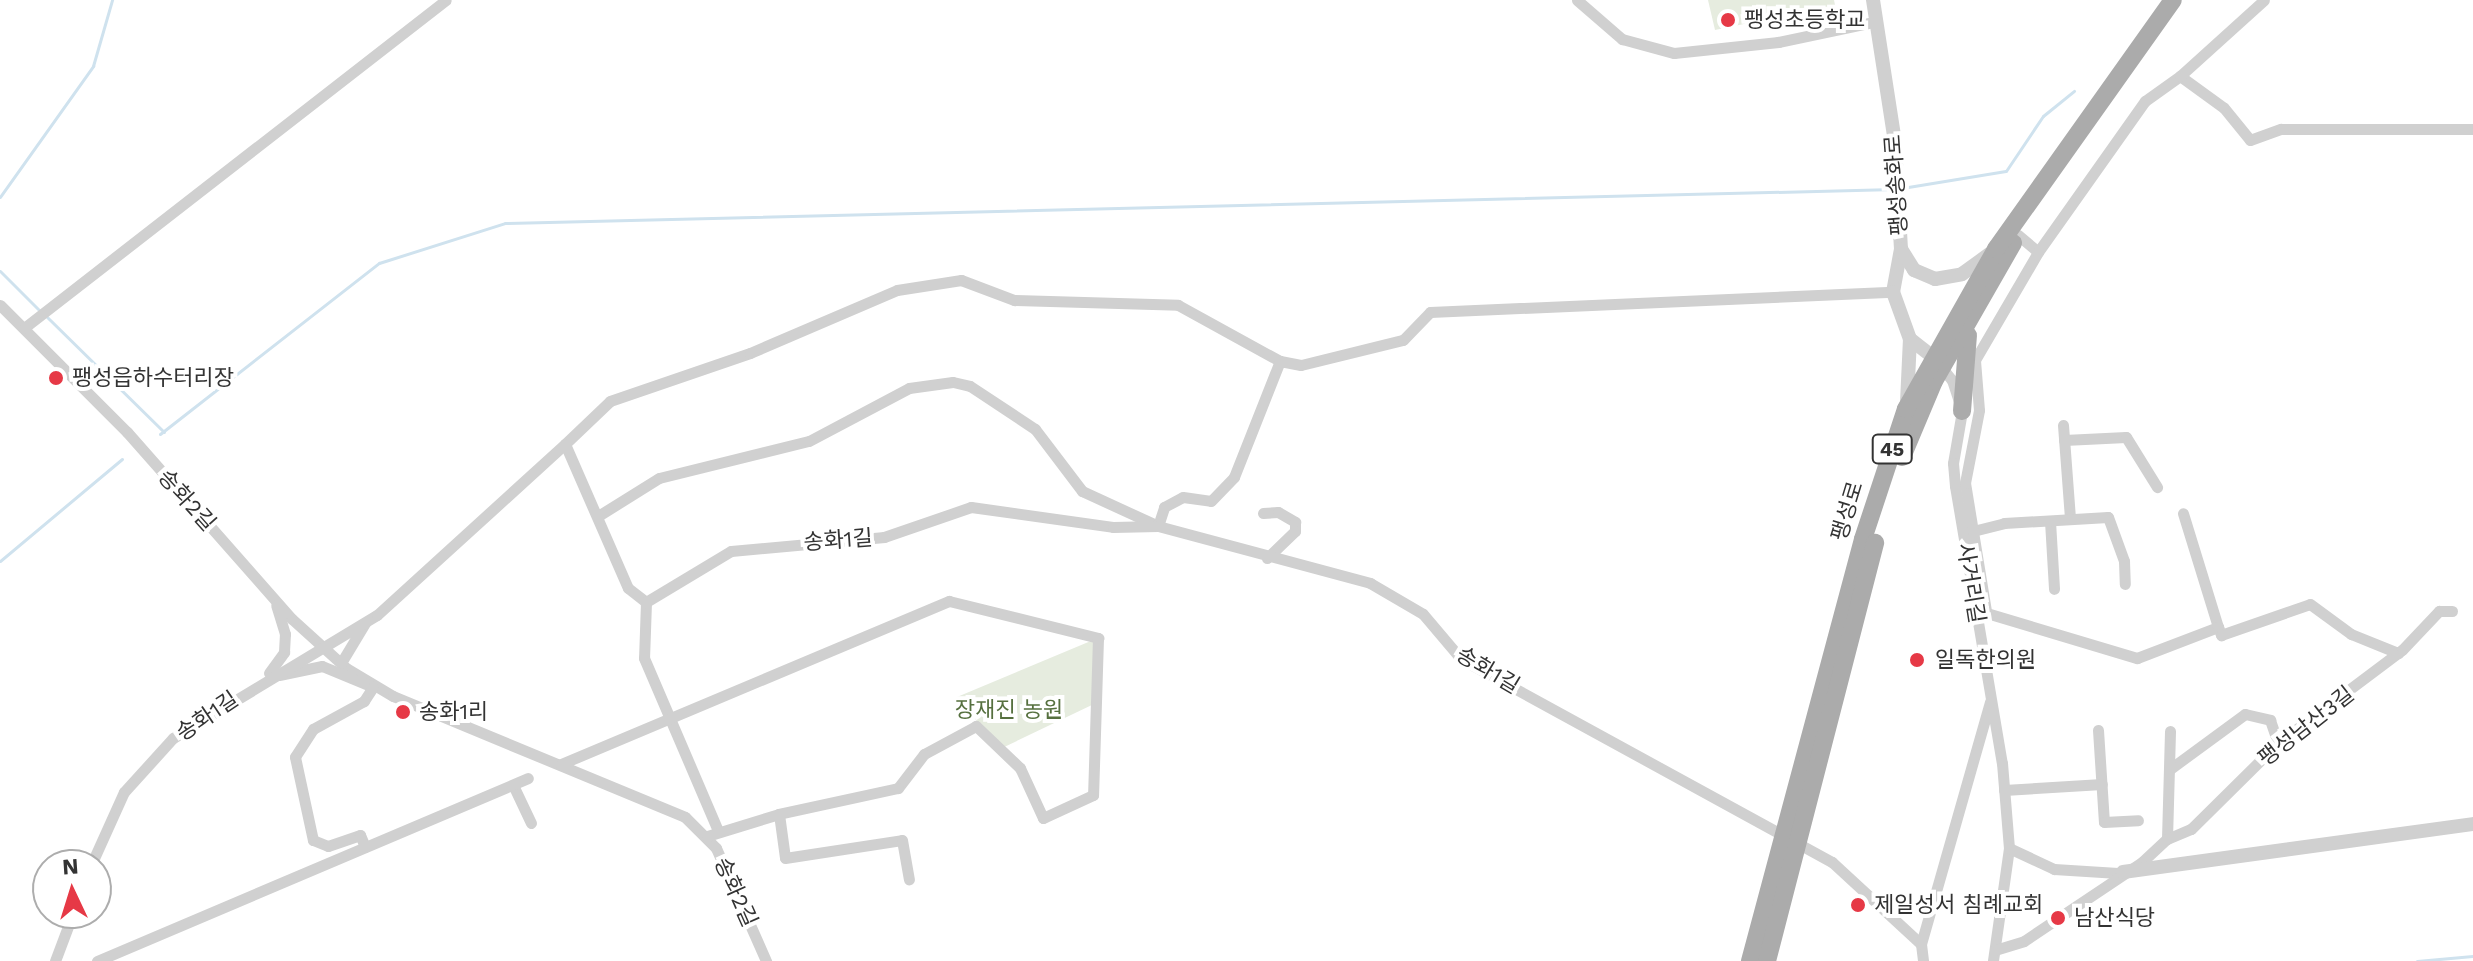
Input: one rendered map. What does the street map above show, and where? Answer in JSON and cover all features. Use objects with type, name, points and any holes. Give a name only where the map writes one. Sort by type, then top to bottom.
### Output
[{"type":"main road","name":"팽성로","points":[[1767,961],[1789,841],[1863,539],[1906,409],[1937,361],[1996,249],[2173,0]]},
{"type":"main road","name":"팽성로","points":[[1750,961],[1789,841],[1887,495],[1937,361],[1973,315],[2018,235],[2187,0]]},
{"type":"main road","points":[[1962,411],[1963,354],[1973,315]]},
{"type":"street","points":[[24,328],[446,0]]},
{"type":"street","points":[[1577,0],[1622,39],[1674,53],[1778,42],[1874,22]]},
{"type":"street","name":"팽성송화로","points":[[1873,0],[1897,189],[1901,249],[1893,292]]},
{"type":"street","points":[[2218,627],[2137,658],[2058,639],[1981,611],[1965,468],[1979,410],[1974,367],[2038,252],[2145,101],[2180,76],[2264,0]]},
{"type":"street","points":[[2180,76],[2224,108],[2250,140],[2281,129],[2473,129]]},
{"type":"street","points":[[2018,235],[2038,252]]},
{"type":"street","points":[[1901,249],[1914,270],[1935,279],[1962,274],[1996,249]]},
{"type":"street","name":"송화1길","points":[[98,849],[124,792],[146,763],[173,738],[264,679],[365,622],[610,401],[750,353],[897,290],[961,280],[1014,300],[1178,305],[1280,361]]},
{"type":"street","points":[[598,516],[659,478],[809,441],[909,388],[953,382],[970,386],[1035,429],[1082,491],[1158,526],[1164,507],[1183,497],[1211,501],[1234,477],[1280,361],[1301,365],[1403,340],[1430,312],[1893,292],[1910,339],[1906,409]]},
{"type":"street","name":"송화2길","points":[[0,305],[127,432],[273,597],[321,645],[373,687],[669,806],[712,834],[766,961]]},
{"type":"street","points":[[1910,339],[1937,361],[1958,392],[1962,411]]},
{"type":"street","name":"사거리길","points":[[1962,411],[1953,463],[1981,611],[2009,848],[1994,955]]},
{"type":"street","points":[[2063,425],[2070,519]]},
{"type":"street","points":[[2064,440],[2126,437],[2157,487]]},
{"type":"street","points":[[561,764],[668,718],[949,601],[1098,638],[1093,795],[1043,818],[1020,768],[976,726],[924,754],[898,788],[779,814],[712,834],[668,718],[644,658],[646,602],[628,588],[565,444]]},
{"type":"street","name":"송화1길","points":[[646,602],[731,551],[884,537],[971,507],[1113,527],[1158,526],[1267,558],[1370,583],[1400,596],[1461,659],[1724,801],[1855,878],[1921,944]]},
{"type":"street","points":[[1263,513],[1278,512],[1295,522],[1295,531],[1267,558]]},
{"type":"street","points":[[2183,513],[2221,635],[2310,604],[2351,634],[2398,653]]},
{"type":"street","points":[[1973,531],[2108,517],[2124,561],[2125,584]]},
{"type":"street","points":[[2050,521],[2054,589]]},
{"type":"street","points":[[264,679],[284,652],[285,634],[273,597]]},
{"type":"street","name":"팽성남산3길","points":[[1994,955],[2024,941],[2167,839],[2191,829],[2278,743],[2306,727],[2398,653],[2439,611],[2452,611]]},
{"type":"street","points":[[341,663],[365,622]]},
{"type":"street","points":[[264,679],[322,666],[373,687],[364,701],[313,729],[295,757],[313,840],[328,846],[360,835],[365,847]]},
{"type":"street","points":[[1923,961],[1921,944],[1991,700]]},
{"type":"street","points":[[2170,769],[2245,714],[2270,720],[2278,743]]},
{"type":"street","points":[[2098,730],[2104,822],[2138,820]]},
{"type":"street","points":[[2167,839],[2170,731]]},
{"type":"street","points":[[97,961],[528,778]]},
{"type":"street","points":[[2004,790],[2102,784]]},
{"type":"street","points":[[513,785],[531,823]]},
{"type":"street","points":[[779,814],[785,858],[902,840],[909,879]]},
{"type":"street","points":[[2009,848],[2054,869],[2096,875],[2473,824]]},
{"type":"street","points":[[55,961],[67,929]]},
{"type":"green space","points":[[1708,0],[1834,0],[1835,5],[1715,30]]},
{"type":"green space","name":"장재진 농원","points":[[1098,638],[1094,704],[1000,749],[957,697]]},
{"type":"waterway","points":[[0,197],[93,66],[112,0]]},
{"type":"waterway","points":[[1902,188],[2006,171],[2043,116],[2074,91]]},
{"type":"waterway","points":[[160,434],[379,263],[505,223],[1895,189]]},
{"type":"waterway","points":[[0,271],[41,312]]},
{"type":"waterway","points":[[47,317],[164,432]]},
{"type":"waterway","points":[[0,561],[122,459]]},
{"type":"waterway","points":[[2417,961],[2473,956]]},
{"type":"place","name":"팽성초등학교","points":[[1728,20]]},
{"type":"place","name":"팽성읍하수터리장","points":[[56,378]]},
{"type":"place","name":"일독한의원","points":[[1917,660]]},
{"type":"place","name":"송화1리","points":[[403,712]]},
{"type":"place","name":"제일성서 침례교회","points":[[1858,905]]},
{"type":"place","name":"남산식당","points":[[2058,918]]}]
